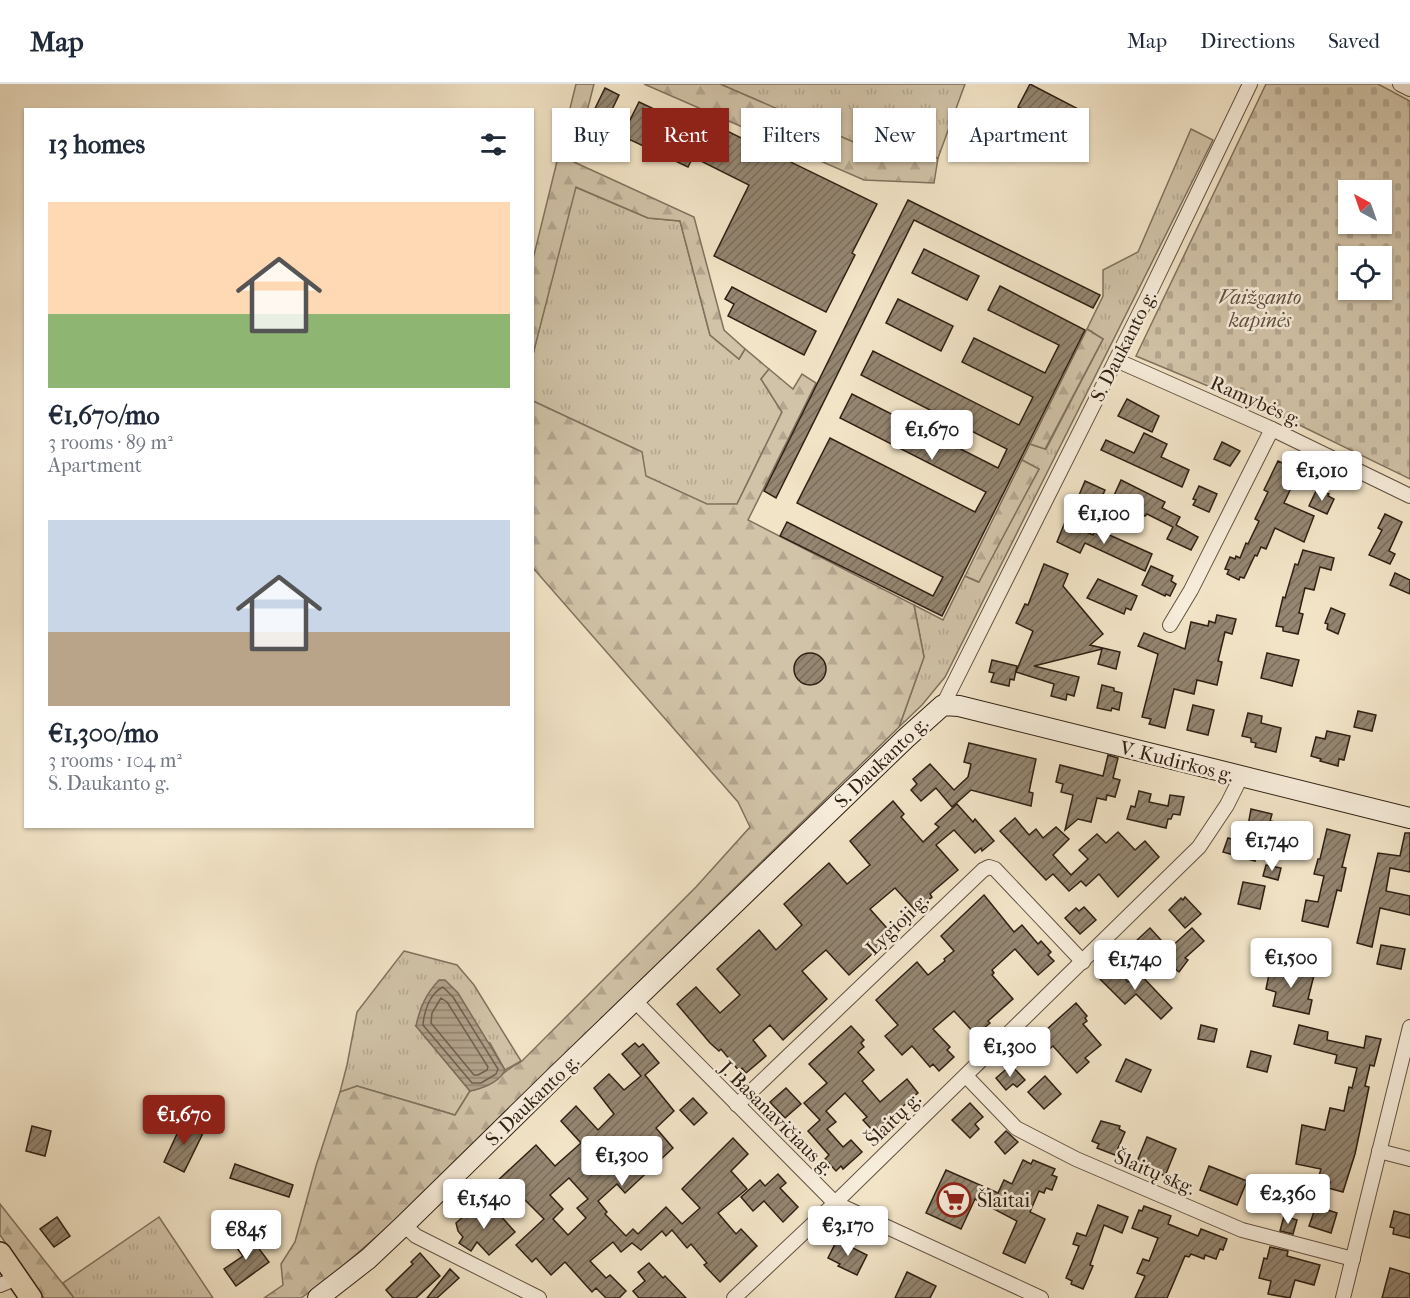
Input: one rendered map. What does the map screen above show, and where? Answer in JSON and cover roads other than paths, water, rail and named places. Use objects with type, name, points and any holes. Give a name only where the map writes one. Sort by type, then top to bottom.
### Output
[{"type":"main road","points":[[0,1253],[9,1281],[31,1298]]},
{"type":"street","name":"S. Daukanto g.","points":[[318,1298],[368,1259],[404,1225],[634,1000],[917,727],[943,705],[1116,360],[1250,84]]},
{"type":"street","points":[[1400,84],[1410,89]]},
{"type":"street","name":"Ramybės g.","points":[[1116,360],[1272,429],[1410,496]]},
{"type":"street","points":[[1170,625],[1191,590],[1272,429]]},
{"type":"street","name":"V. Kudirkos g.","points":[[943,705],[959,706],[1410,818]]},
{"type":"street","name":"Šlaitų g.","points":[[734,1298],[966,1076],[1199,847],[1227,805],[1241,777]]},
{"type":"street","name":"Lygioji g.","points":[[737,1105],[982,870],[989,867],[995,869],[1083,962]]},
{"type":"street","name":"J. Basanavičiaus g.","points":[[634,1000],[835,1203],[1041,1298]]},
{"type":"street","points":[[1343,1298],[1410,1027]]},
{"type":"street","name":"Šlaitų skg.","points":[[966,1076],[1016,1128],[1076,1159],[1242,1230],[1353,1259]]},
{"type":"street","points":[[1379,1151],[1410,1159]]},
{"type":"street","points":[[404,1225],[416,1236],[539,1298]]},
{"type":"water","points":[[439,980],[445,980],[458,993],[505,1070],[491,1084],[470,1091],[416,1026],[424,1001]]},
{"type":"place","name":"Šlaitai","points":[[954,1200]]},
{"type":"park label","name":"Vaižganto kapinės","points":[[1260,308]]}]
